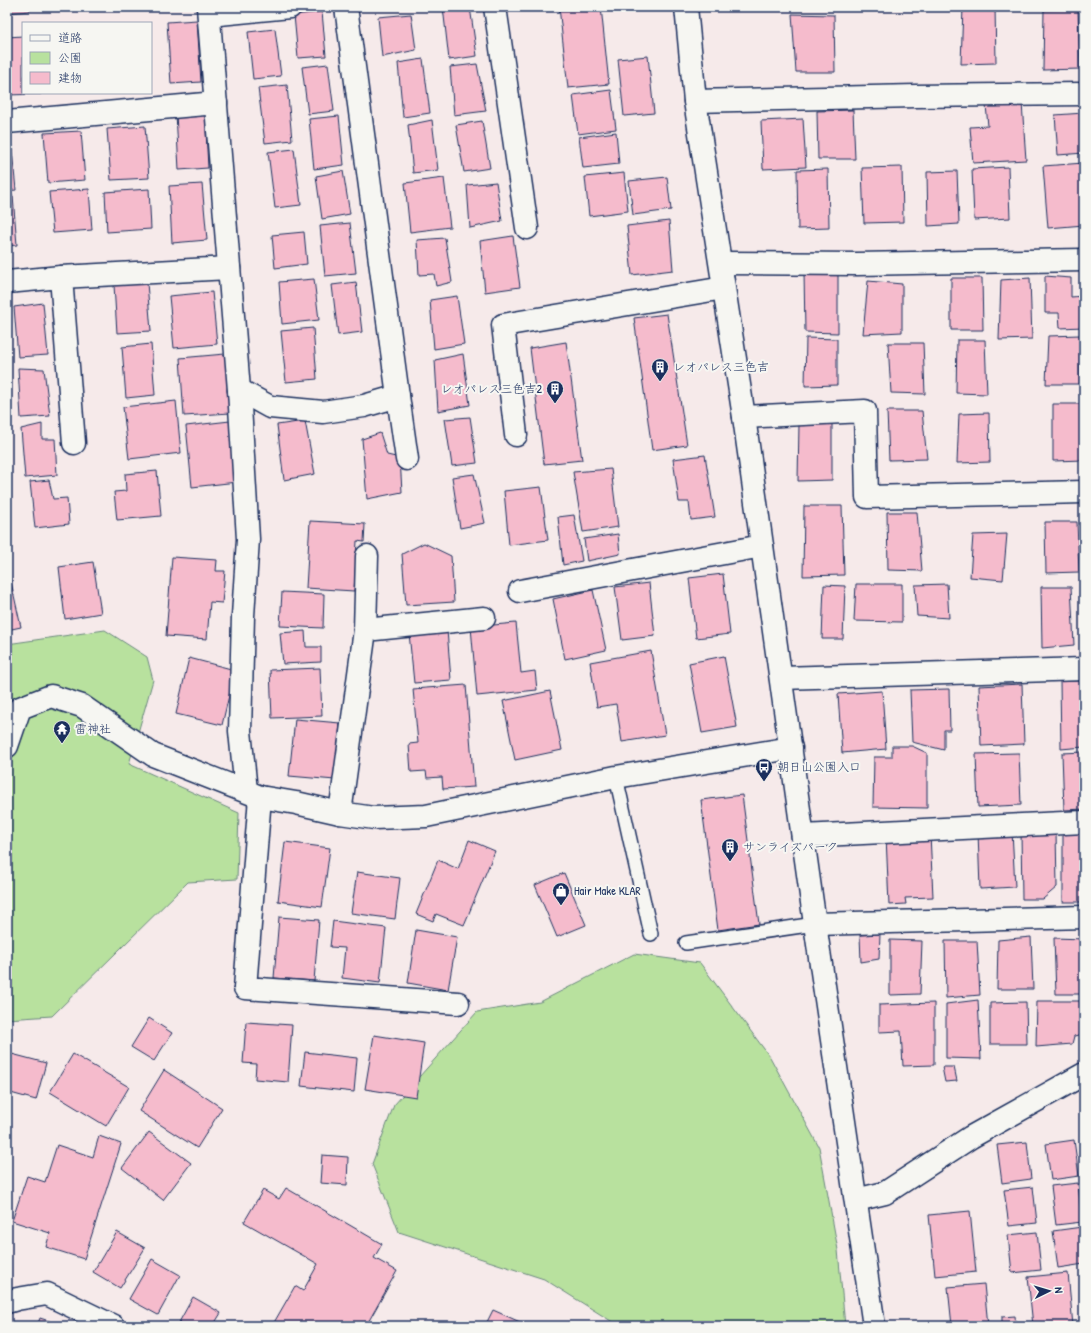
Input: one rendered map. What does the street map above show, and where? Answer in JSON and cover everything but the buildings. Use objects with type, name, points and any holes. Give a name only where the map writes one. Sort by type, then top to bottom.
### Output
[{"type":"street","points":[[290,7],[208,11],[239,390],[248,539],[243,616],[240,731],[253,794],[245,988],[458,1003]]},
{"type":"street","points":[[346,7],[398,396],[408,459]]},
{"type":"street","points":[[495,7],[526,228]]},
{"type":"street","points":[[686,7],[695,101],[744,417],[815,924],[874,1326]]},
{"type":"street","points":[[695,101],[900,96],[1084,94]]},
{"type":"street","points":[[7,122],[216,103]]},
{"type":"street","points":[[720,263],[857,264],[1084,260]]},
{"type":"street","points":[[7,282],[61,277],[229,268]]},
{"type":"street","points":[[61,277],[74,443]]},
{"type":"street","points":[[516,436],[504,325],[724,288]]},
{"type":"street","points":[[239,390],[270,407],[323,412],[364,406],[398,396]]},
{"type":"street","points":[[744,417],[865,412],[867,497],[1084,492]]},
{"type":"street","points":[[520,591],[762,546]]},
{"type":"street","points":[[340,813],[365,630],[367,556]]},
{"type":"street","points":[[365,630],[484,618]]},
{"type":"street","points":[[781,678],[1084,669]]},
{"type":"street","points":[[7,746],[20,708],[51,696],[82,706],[153,755],[253,794],[340,813],[374,818],[426,816],[616,777],[790,748]]},
{"type":"street","points":[[803,836],[1084,822]]},
{"type":"street","points":[[815,924],[1084,917]]},
{"type":"street","points":[[856,1200],[885,1193],[971,1138],[1084,1074]]},
{"type":"street","points":[[7,1302],[47,1294],[113,1326]]},
{"type":"lane","points":[[616,777],[651,934]]},
{"type":"lane","points":[[686,943],[815,924]]},
{"type":"green space","points":[[105,630],[147,657],[153,680],[129,764],[239,813],[237,879],[188,882],[52,1016],[7,1019],[7,644]]},
{"type":"green space","points":[[634,954],[700,963],[770,1057],[819,1147],[838,1250],[845,1326],[619,1326],[544,1279],[399,1232],[372,1164],[394,1105],[477,1012],[540,1002]]},
{"type":"place","name":"レオパレス三色吉","points":[[660,382]]},
{"type":"place","name":"レオパレス三色吉2","points":[[555,404]]},
{"type":"place","name":"雷神社","points":[[62,744]]},
{"type":"place","name":"朝日山公園入口","points":[[764,782]]},
{"type":"place","name":"サンライズパーク","points":[[730,862]]},
{"type":"place","name":"Hair Make KLAR","points":[[561,906]]}]
